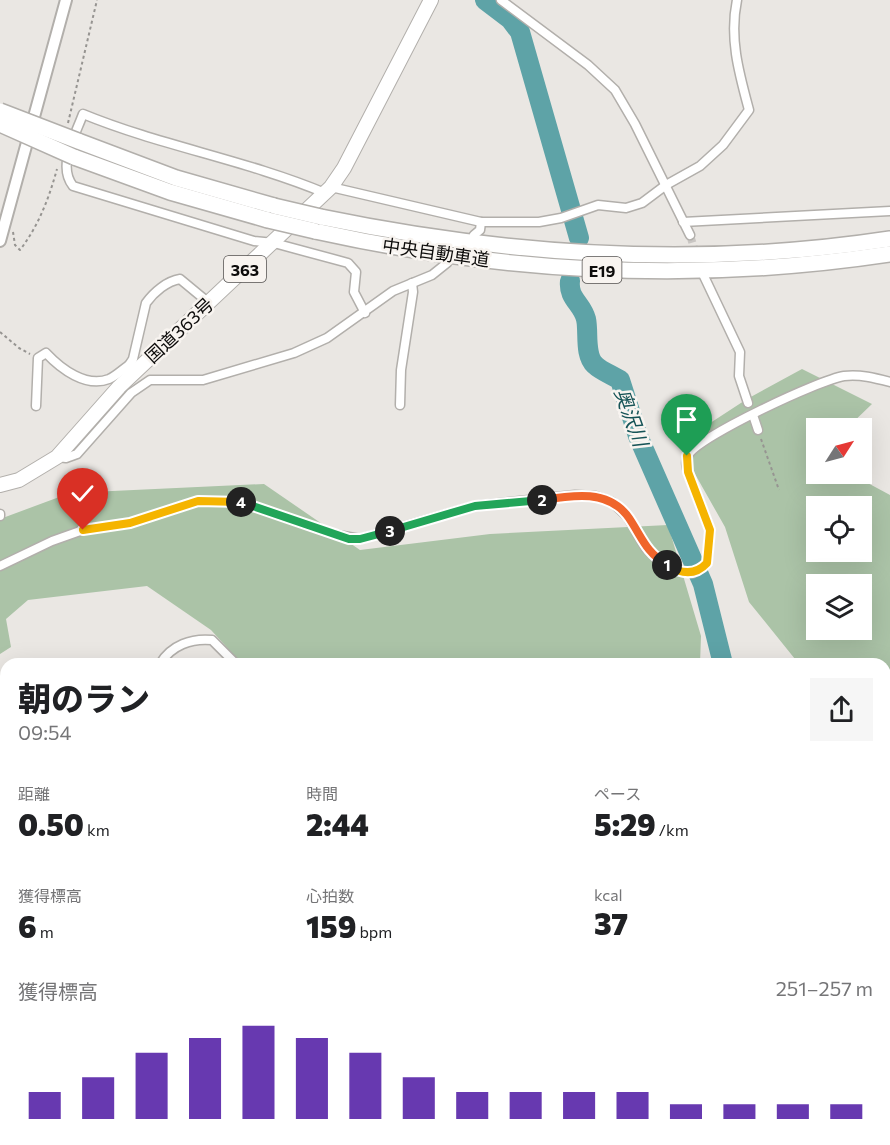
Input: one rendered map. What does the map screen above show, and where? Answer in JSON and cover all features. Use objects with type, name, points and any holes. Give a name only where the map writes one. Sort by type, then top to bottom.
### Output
[{"type":"highway","name":"国道363号","points":[[0,485],[20,480],[57,457],[132,369],[209,303],[328,190],[344,168],[431,0]]},
{"type":"highway","name":"中央自動車道","points":[[0,111],[271,213]]},
{"type":"highway","name":"中央自動車道","points":[[0,124],[74,157],[170,192],[271,213],[445,255],[578,269],[678,272],[755,269],[890,254]]},
{"type":"highway","name":"中央自動車道","points":[[318,224],[577,254],[739,254],[803,250],[890,239]]},
{"type":"street","points":[[0,241],[66,0]]},
{"type":"street","points":[[501,0],[588,65],[615,90],[690,235]]},
{"type":"street","points":[[365,313],[354,292],[356,272],[348,263],[274,243],[254,241],[73,186],[66,177],[65,165],[82,114],[118,128],[328,190],[481,222],[538,222],[561,218],[598,205],[626,208],[642,203],[666,185],[700,166],[715,154],[749,110],[737,64],[733,34],[737,0]]},
{"type":"street","points":[[683,222],[890,211]]},
{"type":"street","points":[[474,235],[481,222]]},
{"type":"street","points":[[57,457],[66,458],[77,454],[131,393],[150,380],[203,380],[294,353],[327,338],[393,291],[432,275],[447,263]]},
{"type":"street","points":[[702,272],[740,352],[739,376],[748,403]]},
{"type":"street","points":[[36,406],[38,358],[46,353],[58,366],[74,375],[93,381],[109,379],[132,369],[146,303],[151,296],[172,281],[180,279],[209,303]]},
{"type":"street","points":[[400,405],[401,370],[413,292],[412,283]]},
{"type":"street","points":[[0,566],[52,541],[83,530],[130,523],[198,501],[242,502],[332,534],[360,539],[475,506],[575,495],[595,496],[612,502],[628,517],[645,547],[656,558],[676,570],[693,573],[707,563],[710,530],[688,472],[687,456],[699,445],[753,415],[839,378],[856,376],[890,382]]},
{"type":"street","points":[[753,415],[758,430]]},
{"type":"street","points":[[166,658],[176,648],[197,638],[212,640],[230,658]]},
{"type":"path","points":[[0,332],[19,348],[38,358]]},
{"type":"path","points":[[758,430],[779,490]]},
{"type":"green space","points":[[802,369],[872,404],[857,418],[806,418],[806,484],[870,484],[890,495],[890,658],[794,658],[749,602],[725,527],[678,444],[747,399]]},
{"type":"green space","points":[[264,484],[360,550],[490,534],[668,525],[701,636],[700,658],[237,658],[211,630],[147,586],[28,600],[6,619],[11,647],[0,654],[0,519],[70,493]]},
{"type":"waterway","name":"奥沢川","points":[[485,0],[510,19],[520,32],[579,238]]},
{"type":"waterway","name":"奥沢川","points":[[570,281],[573,297],[586,319],[589,355],[595,365],[620,380],[638,436],[703,584],[722,658]]},
{"type":"tunnel","points":[[690,235],[697,258]]},
{"type":"route","points":[[83,530],[130,523],[183,503],[221,500],[261,506],[332,534],[349,539],[360,539],[475,506],[521,503],[575,495],[595,496],[612,502],[628,517],[645,547],[656,558],[676,570],[693,573],[707,563],[710,530],[688,472],[687,456]]}]
